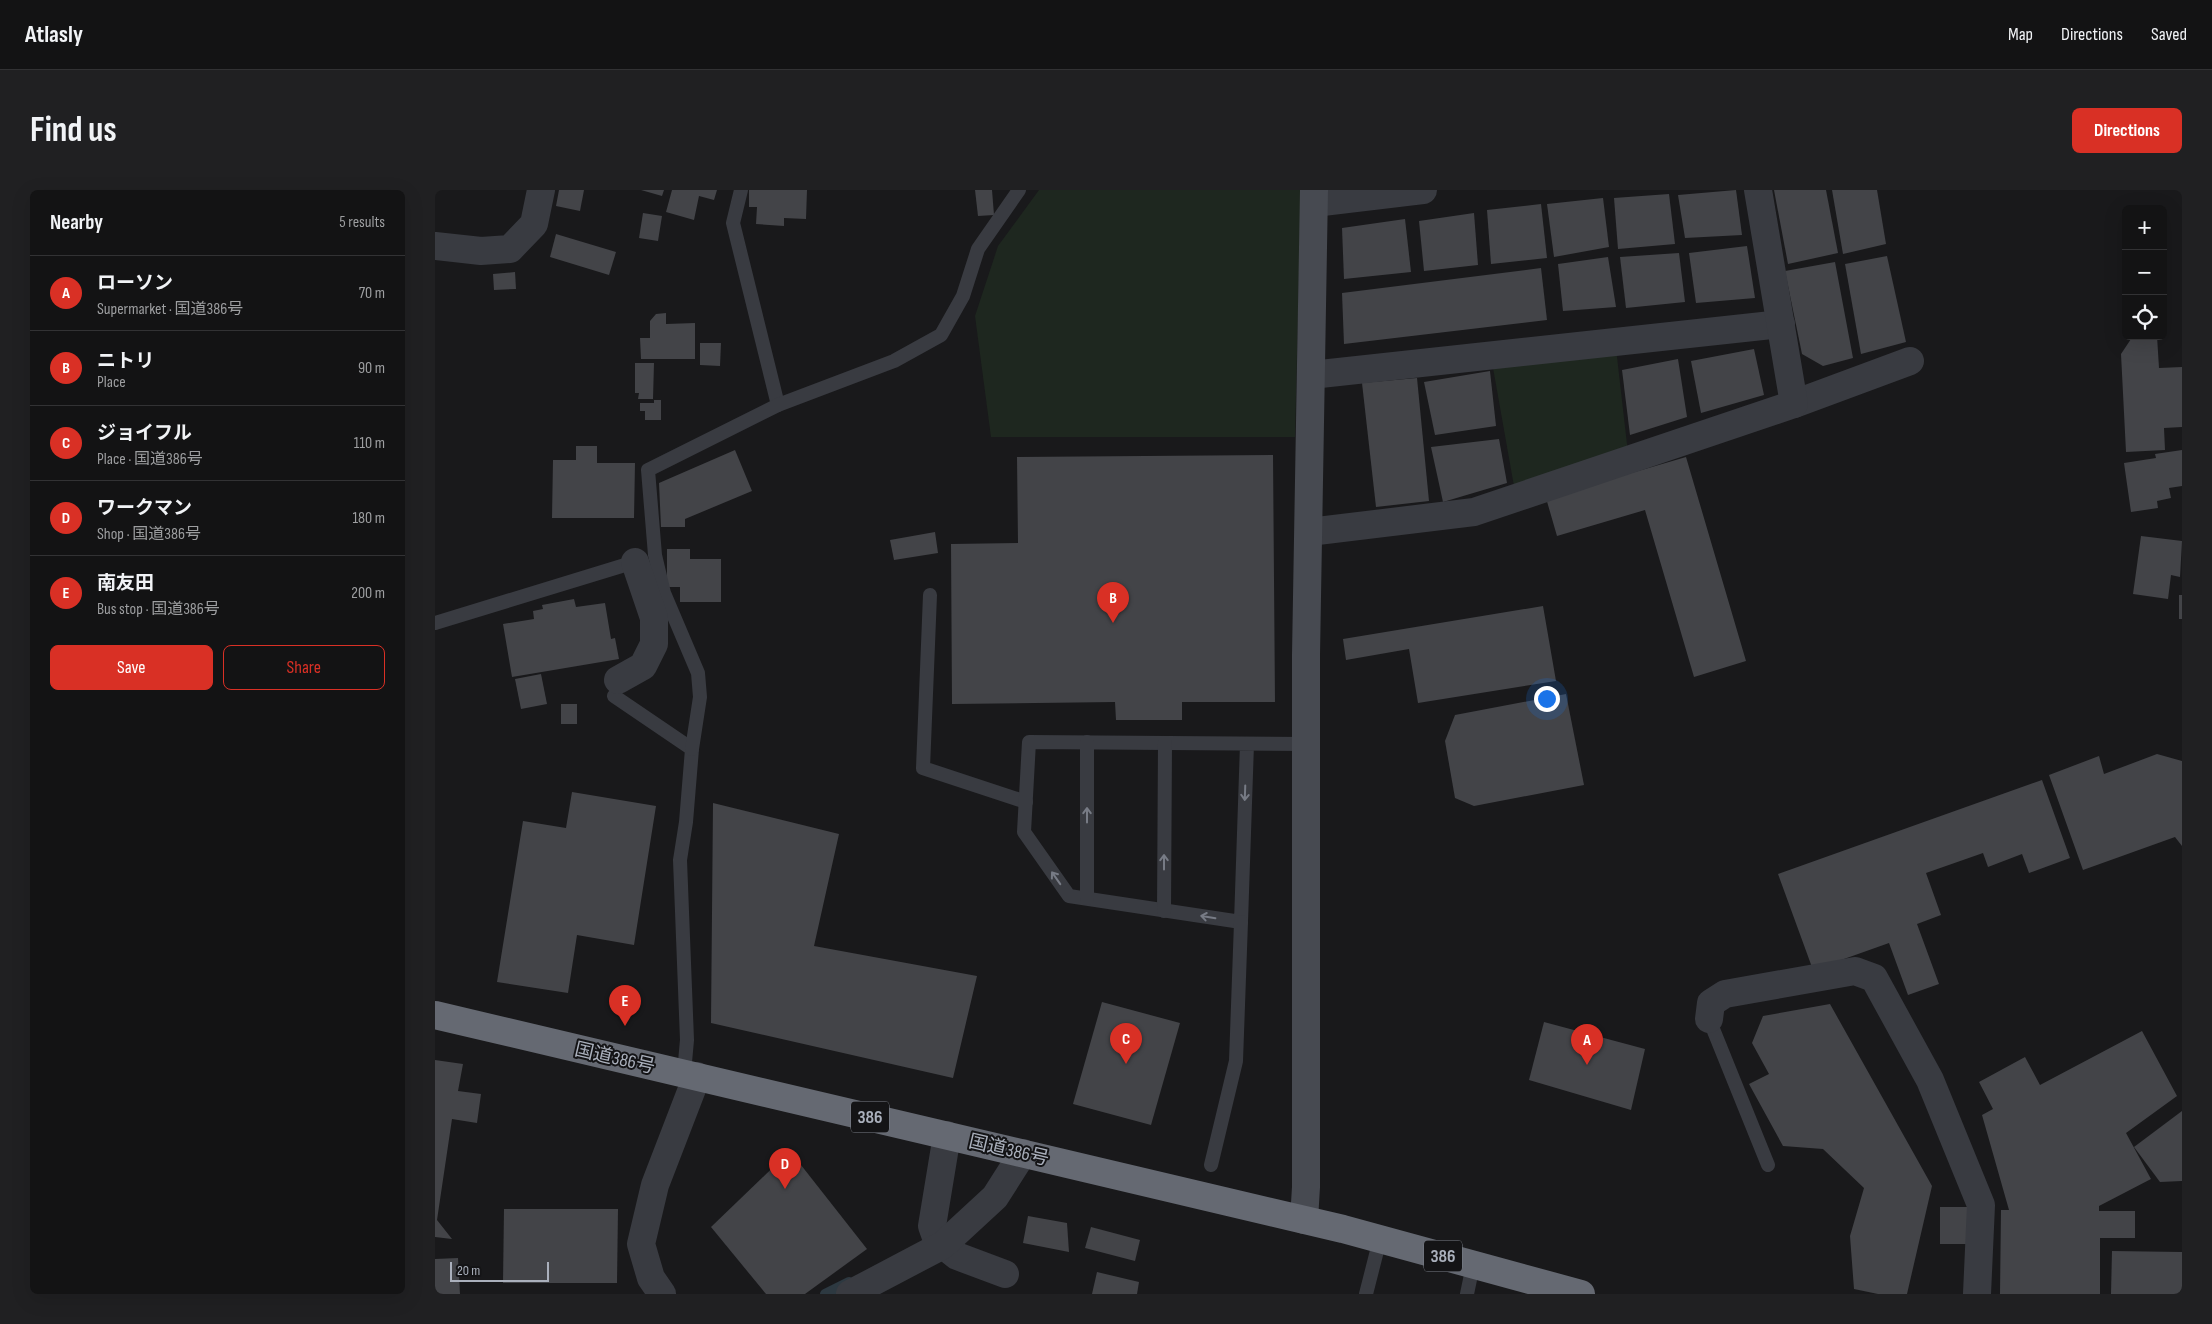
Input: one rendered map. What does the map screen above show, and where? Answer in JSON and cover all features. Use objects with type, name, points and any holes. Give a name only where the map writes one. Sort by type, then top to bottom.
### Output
[{"type":"highway","name":"国道386号","points":[[435,1015],[1304,1220],[1381,1239],[1581,1294]]},
{"type":"street","points":[[435,246],[481,251],[509,248],[534,224],[541,190]]},
{"type":"street","points":[[1304,1220],[1306,1187],[1306,744],[1314,196],[1423,190]]},
{"type":"street","points":[[1758,190],[1795,404]]},
{"type":"street","points":[[1311,375],[1781,324]]},
{"type":"street","points":[[1309,532],[1474,512],[1795,404],[1909,361]]},
{"type":"street","points":[[616,688],[643,666],[655,644],[655,618],[645,559]]},
{"type":"street","points":[[1709,1018],[1711,1003],[1725,994],[1855,971],[1874,978],[1930,1080],[1981,1205],[1977,1294]]},
{"type":"street","points":[[662,1294],[651,1278],[641,1244],[655,1184],[690,1074]]},
{"type":"street","points":[[937,1237],[947,1135]]},
{"type":"street","points":[[850,1294],[995,1197],[1023,1153]]},
{"type":"street","points":[[937,1237],[957,1256],[1005,1274]]},
{"type":"lane","points":[[741,190],[733,223],[778,405]]},
{"type":"lane","points":[[690,1074],[680,860],[686,822],[692,749],[701,697],[698,673],[664,593],[645,559],[648,470],[778,405],[894,361],[941,335],[963,296],[978,249],[1019,190]]},
{"type":"lane","points":[[435,623],[645,559]]},
{"type":"lane","points":[[930,595],[923,768],[1026,802]]},
{"type":"lane","points":[[616,688],[692,749]]},
{"type":"lane","points":[[1241,922],[1069,896],[1024,832],[1029,742],[1306,744]]},
{"type":"lane","points":[[1087,742],[1087,898]]},
{"type":"lane","points":[[1164,910],[1165,743]]},
{"type":"lane","points":[[1211,1165],[1235,1061],[1247,744]]},
{"type":"lane","points":[[1709,1018],[1768,1165]]},
{"type":"lane","points":[[1366,1294],[1381,1239]]},
{"type":"lane","points":[[1467,1294],[1473,1264]]},
{"type":"shaded area","points":[[1039,190],[1301,190],[1295,437],[991,437],[975,316],[998,246]]},
{"type":"shaded area","points":[[1616,348],[1628,453],[1515,492],[1492,362]]},
{"type":"building","points":[[559,190],[584,190],[580,211],[556,206]]},
{"type":"building","points":[[641,190],[664,190],[662,196]]},
{"type":"building","points":[[672,190],[717,190],[714,200],[699,196],[694,220],[666,212]]},
{"type":"building","points":[[749,190],[807,190],[806,219],[784,218],[784,226],[756,224],[757,207],[749,207]]},
{"type":"building","points":[[975,190],[992,190],[994,215],[978,216]]},
{"type":"building","points":[[1736,190],[1742,235],[1685,238],[1678,195]]},
{"type":"building","points":[[1774,190],[1826,190],[1838,253],[1788,264]]},
{"type":"building","points":[[1832,190],[1877,190],[1886,244],[1843,254]]},
{"type":"building","points":[[1669,194],[1675,244],[1618,249],[1614,198]]},
{"type":"building","points":[[1603,198],[1609,247],[1554,257],[1547,204]]},
{"type":"building","points":[[1541,204],[1547,258],[1491,264],[1487,210]]},
{"type":"building","points":[[643,213],[662,216],[658,241],[639,238]]},
{"type":"building","points":[[1474,213],[1478,265],[1424,271],[1419,221]]},
{"type":"building","points":[[1405,219],[1411,272],[1344,279],[1342,228]]},
{"type":"building","points":[[556,234],[616,252],[609,275],[550,257]]},
{"type":"building","points":[[1747,246],[1755,298],[1696,303],[1689,253]]},
{"type":"building","points":[[1679,253],[1685,302],[1626,308],[1620,257]]},
{"type":"building","points":[[1887,256],[1906,342],[1861,354],[1845,264]]},
{"type":"building","points":[[1608,257],[1616,307],[1563,311],[1558,264]]},
{"type":"building","points":[[1835,262],[1853,358],[1823,366],[1802,354],[1785,271]]},
{"type":"building","points":[[1541,268],[1547,320],[1344,344],[1342,293]]},
{"type":"building","points":[[515,272],[516,289],[494,290],[493,274]]},
{"type":"building","points":[[666,313],[666,324],[695,323],[695,359],[641,359],[640,338],[650,338],[650,321],[656,314]]},
{"type":"building","points":[[2130,340],[2157,340],[2159,368],[2182,367],[2182,427],[2164,428],[2165,450],[2126,452],[2121,354]]},
{"type":"building","points":[[700,343],[721,343],[720,366],[700,365]]},
{"type":"building","points":[[1754,349],[1764,395],[1701,413],[1691,361]]},
{"type":"building","points":[[1678,359],[1687,417],[1630,435],[1622,370]]},
{"type":"building","points":[[635,363],[654,363],[653,399],[638,399],[639,393],[635,393]]},
{"type":"building","points":[[1490,371],[1496,426],[1435,435],[1424,382]]},
{"type":"building","points":[[1417,378],[1429,501],[1376,507],[1362,383]]},
{"type":"building","points":[[654,400],[661,400],[661,420],[645,420],[645,411],[640,411],[640,403],[654,403]]},
{"type":"building","points":[[1499,439],[1507,483],[1443,502],[1431,447]]},
{"type":"building","points":[[576,446],[597,446],[597,463],[635,463],[634,518],[552,518],[553,460],[576,460]]},
{"type":"building","points":[[735,450],[752,491],[685,519],[685,527],[661,527],[659,483]]},
{"type":"building","points":[[2182,450],[2182,486],[2169,488],[2171,498],[2157,501],[2158,508],[2131,512],[2124,463],[2156,458],[2155,454]]},
{"type":"building","points":[[1273,455],[1275,702],[1182,702],[1182,720],[1116,720],[1115,702],[952,704],[951,544],[1018,543],[1017,457]]},
{"type":"building","points":[[1686,457],[1746,661],[1694,677],[1645,510],[1557,536],[1546,498]]},
{"type":"building","points":[[935,532],[938,553],[894,560],[890,540]]},
{"type":"building","points":[[2141,536],[2182,541],[2180,577],[2171,575],[2168,599],[2133,594]]},
{"type":"building","points":[[667,549],[690,549],[690,559],[721,559],[721,602],[680,602],[680,587],[667,587]]},
{"type":"building","points":[[2179,595],[2182,595],[2182,619],[2179,619]]},
{"type":"building","points":[[574,599],[576,607],[605,603],[611,639],[615,638],[619,659],[512,677],[503,624],[534,619],[533,611],[543,609],[542,605]]},
{"type":"building","points":[[1543,606],[1556,681],[1418,703],[1409,649],[1346,660],[1343,639]]},
{"type":"building","points":[[541,674],[547,704],[521,709],[515,679]]},
{"type":"building","points":[[1566,694],[1584,785],[1474,806],[1455,798],[1445,741],[1455,715]]},
{"type":"building","points":[[561,704],[577,704],[577,724],[561,724]]},
{"type":"building","points":[[2157,754],[2182,761],[2182,846],[2175,837],[2083,870],[2049,775],[2099,756],[2104,774]]},
{"type":"building","points":[[2042,780],[2070,858],[2029,873],[2022,854],[1988,867],[1983,853],[1926,873],[1941,915],[1917,924],[1939,984],[1908,995],[1889,943],[1813,970],[1778,874]]},
{"type":"building","points":[[572,792],[656,806],[634,945],[577,935],[568,993],[497,982],[523,821],[566,828]]},
{"type":"building","points":[[713,803],[839,834],[814,946],[977,976],[953,1078],[711,1023]]},
{"type":"building","points":[[1102,1002],[1180,1023],[1151,1125],[1073,1104]]},
{"type":"building","points":[[1830,1004],[1932,1186],[1907,1294],[1878,1294],[1854,1289],[1850,1236],[1864,1188],[1823,1149],[1783,1146],[1749,1084],[1769,1074],[1752,1043],[1763,1016]]},
{"type":"building","points":[[1544,1022],[1645,1049],[1631,1110],[1529,1080]]},
{"type":"building","points":[[2142,1031],[2177,1096],[2126,1133],[2151,1179],[2099,1206],[2099,1211],[2135,1211],[2135,1238],[2100,1238],[2100,1294],[2000,1294],[2001,1210],[2009,1210],[1982,1115],[1993,1109],[1979,1082],[2025,1057],[2040,1085]]},
{"type":"building","points":[[435,1060],[463,1064],[458,1091],[481,1094],[477,1123],[452,1119],[437,1220],[452,1239],[435,1237]]},
{"type":"building","points":[[2182,1111],[2182,1181],[2160,1182],[2134,1147]]},
{"type":"building","points":[[790,1151],[867,1249],[805,1294],[766,1294],[711,1227]]},
{"type":"building","points":[[1940,1207],[1968,1207],[1968,1244],[1940,1244]]},
{"type":"building","points":[[504,1209],[618,1209],[617,1283],[503,1283]]},
{"type":"building","points":[[1028,1216],[1067,1223],[1069,1252],[1023,1243]]},
{"type":"building","points":[[1091,1227],[1140,1240],[1135,1261],[1085,1248]]},
{"type":"building","points":[[2112,1251],[2182,1252],[2182,1294],[2111,1294]]},
{"type":"building","points":[[458,1258],[460,1294],[435,1294],[435,1259]]},
{"type":"building","points":[[1097,1272],[1139,1282],[1137,1294],[1092,1294]]},
{"type":"waterway","points":[[825,1294],[849,1282]]},
{"type":"place","name":"ニトリ","points":[[1113,623]]},
{"type":"place","name":"南友田","points":[[625,1026]]},
{"type":"place","name":"ジョイフル","points":[[1126,1064]]},
{"type":"place","name":"ローソン","points":[[1587,1065]]},
{"type":"place","name":"ワークマン","points":[[785,1189]]}]
